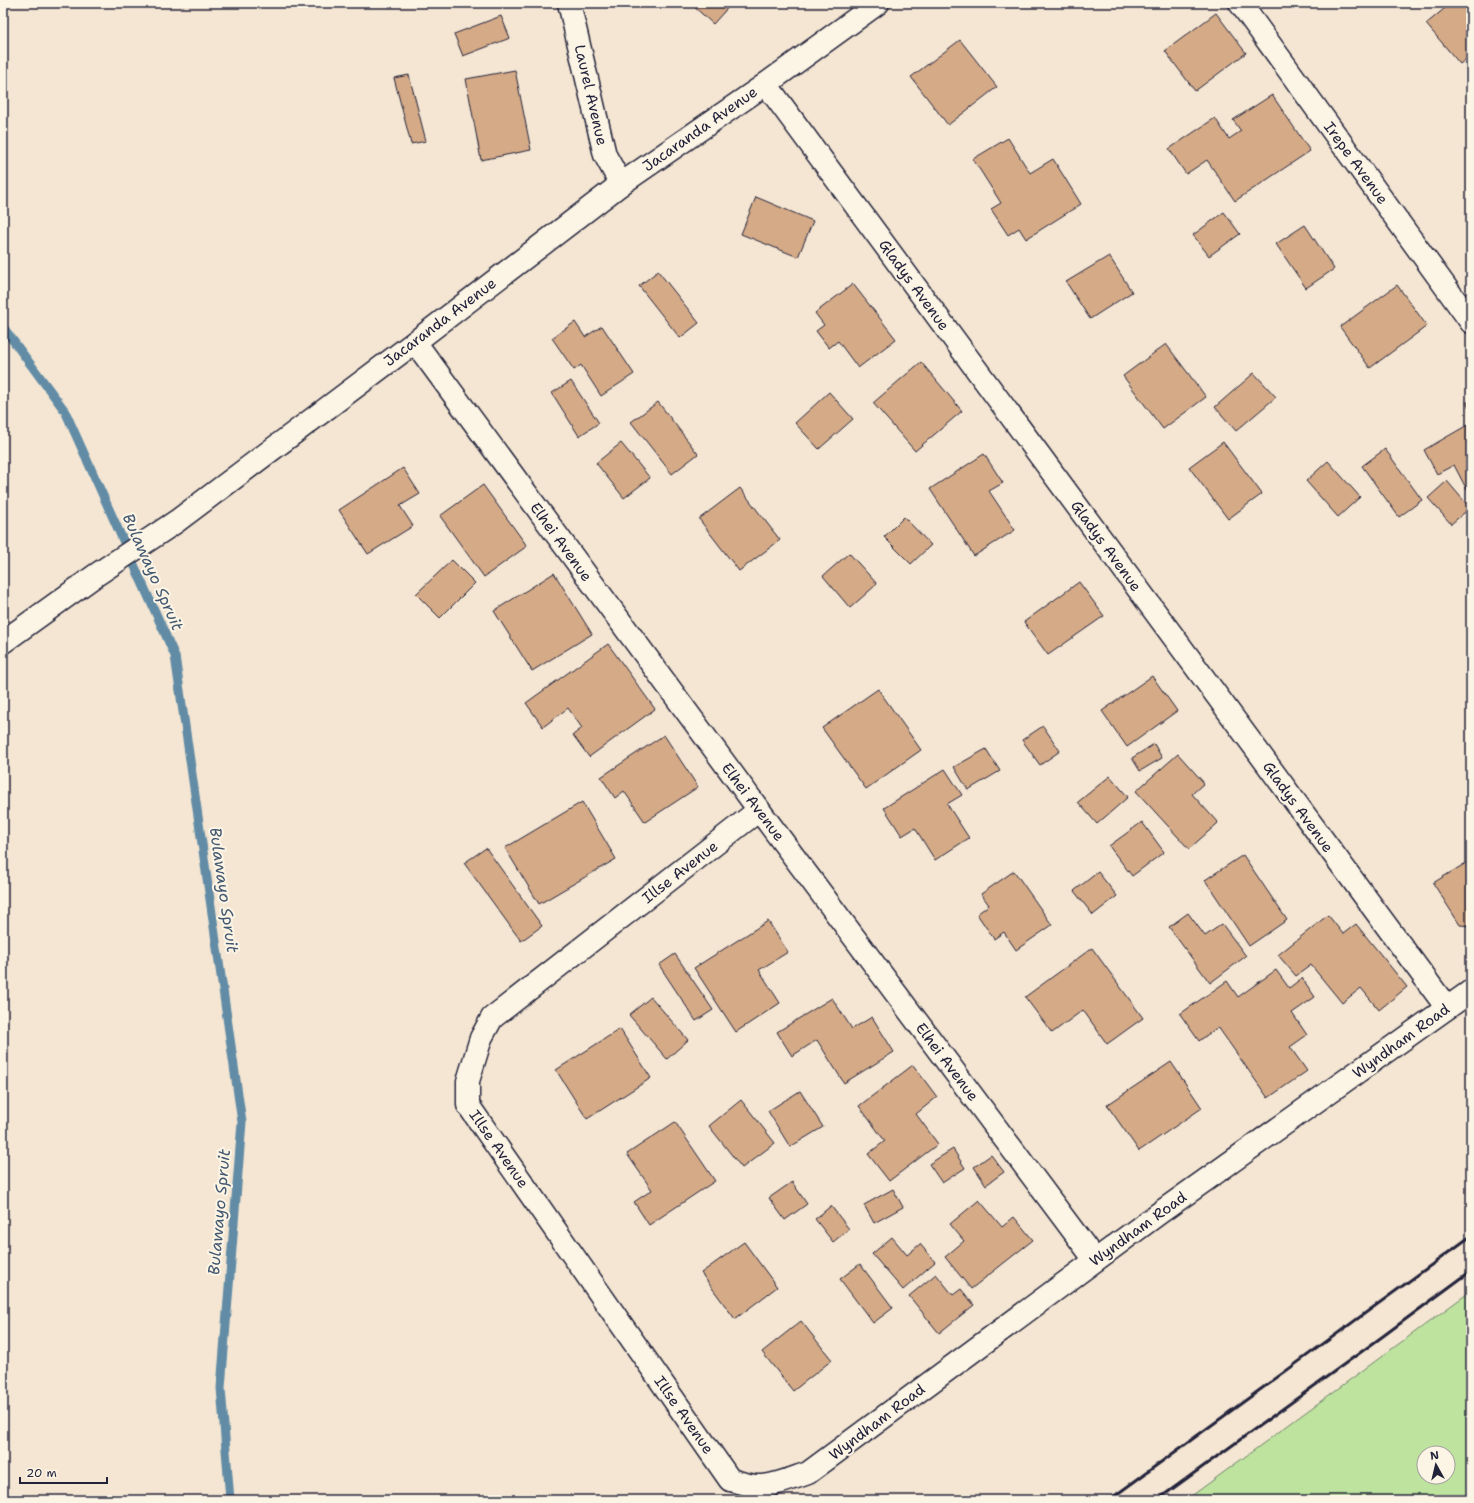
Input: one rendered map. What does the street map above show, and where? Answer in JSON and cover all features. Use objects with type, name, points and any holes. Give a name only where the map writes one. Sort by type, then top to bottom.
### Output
[{"type":"street","name":"Laurel Avenue","points":[[569,3],[605,155],[621,184]]},
{"type":"street","name":"Jacaranda Avenue","points":[[3,642],[96,575],[177,521],[621,184],[766,84],[878,3]]},
{"type":"street","name":"Irepe Avenue","points":[[1240,3],[1471,322]]},
{"type":"street","name":"Gladys Avenue","points":[[766,84],[1446,1008]]},
{"type":"street","name":"Elhei Avenue","points":[[414,342],[759,810],[1095,1260]]},
{"type":"street","name":"Illse Avenue","points":[[759,810],[492,1018],[481,1038],[468,1080],[468,1105],[730,1480],[761,1486],[775,1484],[808,1473]]},
{"type":"street","name":"Wyndham Road","points":[[808,1473],[1095,1260],[1471,991]]},
{"type":"green space","points":[[1471,1291],[1471,1500],[1186,1500]]},
{"type":"building","points":[[690,3],[732,3],[713,24]]},
{"type":"building","points":[[1451,3],[1471,3],[1471,55],[1460,64],[1426,24]]},
{"type":"building","points":[[1216,13],[1246,53],[1195,91],[1165,51]]},
{"type":"building","points":[[501,16],[510,38],[463,56],[454,34]]},
{"type":"building","points":[[960,40],[997,87],[948,125],[911,77]]},
{"type":"building","points":[[515,70],[531,150],[481,160],[466,79]]},
{"type":"building","points":[[409,75],[426,141],[411,144],[394,78]]},
{"type":"building","points":[[1272,95],[1310,151],[1235,201],[1207,160],[1186,174],[1169,149],[1215,118],[1229,139],[1241,131],[1233,120]]},
{"type":"building","points":[[1008,138],[1030,173],[1053,159],[1081,204],[1026,239],[1019,228],[1008,235],[991,209],[1001,203],[973,159]]},
{"type":"building","points":[[756,197],[813,221],[798,257],[741,234]]},
{"type":"building","points":[[1224,212],[1240,234],[1209,256],[1193,235]]},
{"type":"building","points":[[1305,225],[1334,269],[1306,288],[1276,244]]},
{"type":"building","points":[[1109,256],[1132,292],[1090,319],[1066,282]]},
{"type":"building","points":[[658,271],[699,323],[680,338],[639,286]]},
{"type":"building","points":[[853,284],[896,339],[858,368],[838,341],[829,348],[816,331],[824,325],[815,313]]},
{"type":"building","points":[[1397,285],[1427,326],[1370,368],[1340,327]]},
{"type":"building","points":[[575,322],[585,337],[602,326],[634,374],[601,396],[581,365],[574,370],[552,338]]},
{"type":"building","points":[[1166,344],[1206,397],[1163,429],[1123,376]]},
{"type":"building","points":[[921,362],[962,411],[915,451],[873,403]]},
{"type":"building","points":[[1254,373],[1276,397],[1236,431],[1215,407]]},
{"type":"building","points":[[571,381],[599,423],[579,436],[552,393]]},
{"type":"building","points":[[829,392],[853,419],[819,449],[795,423]]},
{"type":"building","points":[[1471,400],[1471,411],[1466,403]]},
{"type":"building","points":[[658,402],[698,454],[672,474],[631,422]]},
{"type":"building","points":[[1471,423],[1471,487],[1467,490],[1454,465],[1437,474],[1424,450]]},
{"type":"building","points":[[1223,442],[1262,494],[1228,519],[1189,467]]},
{"type":"building","points":[[621,443],[650,478],[624,498],[596,463]]},
{"type":"building","points":[[1385,449],[1422,500],[1399,517],[1362,466]]},
{"type":"building","points":[[984,454],[1003,483],[989,491],[1015,530],[974,556],[930,489]]},
{"type":"building","points":[[1328,461],[1360,497],[1338,517],[1306,481]]},
{"type":"building","points":[[403,468],[420,494],[400,506],[413,526],[368,554],[339,510]]},
{"type":"building","points":[[1447,481],[1470,508],[1451,524],[1428,498]]},
{"type":"building","points":[[483,485],[527,546],[484,577],[440,516]]},
{"type":"building","points":[[740,488],[780,540],[739,571],[699,519]]},
{"type":"building","points":[[904,517],[931,545],[911,564],[884,537]]},
{"type":"building","points":[[849,553],[877,584],[850,608],[823,576]]},
{"type":"building","points":[[452,560],[475,583],[440,618],[416,594]]},
{"type":"building","points":[[554,573],[592,634],[532,671],[494,611]]},
{"type":"building","points":[[1079,582],[1104,616],[1048,655],[1024,622]]},
{"type":"building","points":[[608,644],[655,709],[589,757],[573,735],[582,728],[568,708],[543,727],[526,703]]},
{"type":"building","points":[[1152,676],[1177,711],[1127,747],[1102,711]]},
{"type":"building","points":[[878,689],[921,750],[866,789],[822,728]]},
{"type":"building","points":[[1043,726],[1060,751],[1040,765],[1022,740]]},
{"type":"building","points":[[664,735],[698,787],[645,822],[624,791],[615,798],[601,777]]},
{"type":"building","points":[[1154,744],[1162,758],[1140,771],[1132,758]]},
{"type":"building","points":[[986,749],[1000,771],[968,790],[954,767]]},
{"type":"building","points":[[1178,754],[1204,783],[1192,794],[1218,823],[1189,849],[1136,791]]},
{"type":"building","points":[[945,769],[962,795],[947,804],[969,838],[935,860],[915,828],[902,836],[884,808]]},
{"type":"building","points":[[1110,776],[1128,797],[1097,824],[1078,802]]},
{"type":"building","points":[[582,802],[616,859],[539,904],[505,848]]},
{"type":"building","points":[[1142,822],[1164,852],[1132,876],[1109,846]]},
{"type":"building","points":[[486,848],[542,926],[521,941],[464,863]]},
{"type":"building","points":[[1243,855],[1287,920],[1249,946],[1205,880]]},
{"type":"building","points":[[1471,860],[1471,926],[1460,925],[1433,883]]},
{"type":"building","points":[[1014,871],[1052,925],[1016,950],[1004,932],[994,939],[977,914],[989,905],[981,894]]},
{"type":"building","points":[[1098,872],[1117,896],[1093,915],[1074,891]]},
{"type":"building","points":[[1188,913],[1205,936],[1222,924],[1246,956],[1210,983],[1169,927]]},
{"type":"building","points":[[1328,915],[1343,934],[1356,924],[1407,987],[1379,1010],[1361,988],[1342,1003],[1311,965],[1296,976],[1278,955]]},
{"type":"building","points":[[768,921],[788,952],[759,970],[780,1003],[736,1032],[694,968]]},
{"type":"building","points":[[1092,948],[1143,1018],[1107,1044],[1083,1010],[1052,1033],[1025,997]]},
{"type":"building","points":[[675,954],[713,1010],[696,1021],[659,965]]},
{"type":"building","points":[[1276,970],[1289,988],[1302,978],[1315,997],[1292,1013],[1307,1035],[1290,1047],[1307,1071],[1268,1098],[1218,1027],[1199,1041],[1180,1014],[1227,981],[1238,997]]},
{"type":"building","points":[[651,997],[688,1040],[667,1059],[629,1015]]},
{"type":"building","points":[[832,998],[852,1029],[872,1017],[894,1052],[844,1083],[817,1040],[792,1056],[777,1032]]},
{"type":"building","points":[[620,1029],[651,1078],[587,1119],[556,1070]]},
{"type":"building","points":[[1171,1062],[1202,1108],[1139,1151],[1107,1105]]},
{"type":"building","points":[[913,1065],[937,1097],[916,1114],[938,1144],[889,1181],[868,1154],[885,1141],[859,1106]]},
{"type":"building","points":[[800,1091],[823,1127],[790,1147],[768,1111]]},
{"type":"building","points":[[741,1100],[775,1143],[742,1168],[709,1126]]},
{"type":"building","points":[[675,1122],[715,1181],[649,1225],[634,1202],[652,1190],[627,1154]]},
{"type":"building","points":[[953,1149],[965,1168],[942,1183],[929,1164]]},
{"type":"building","points":[[991,1155],[1004,1172],[986,1185],[974,1167]]},
{"type":"building","points":[[792,1182],[807,1204],[785,1220],[769,1198]]},
{"type":"building","points":[[893,1189],[903,1207],[874,1223],[864,1205]]},
{"type":"building","points":[[979,1200],[1002,1227],[1014,1217],[1033,1240],[971,1289],[945,1257],[964,1241],[950,1224]]},
{"type":"building","points":[[831,1206],[849,1229],[833,1242],[815,1219]]},
{"type":"building","points":[[892,1237],[907,1255],[920,1244],[935,1262],[903,1290],[872,1254]]},
{"type":"building","points":[[744,1242],[777,1287],[735,1319],[701,1273]]},
{"type":"building","points":[[860,1264],[893,1308],[873,1323],[840,1279]]},
{"type":"building","points":[[936,1274],[953,1295],[961,1289],[974,1305],[939,1333],[909,1296]]},
{"type":"building","points":[[801,1321],[832,1360],[793,1391],[762,1352]]},
{"type":"waterway","name":"Bulawayo Spruit","points":[[3,327],[65,411],[175,656],[242,1122],[221,1388],[230,1500]]},
{"type":"railway","points":[[1109,1500],[1471,1236]]},
{"type":"railway","points":[[1157,1500],[1471,1271]]}]
